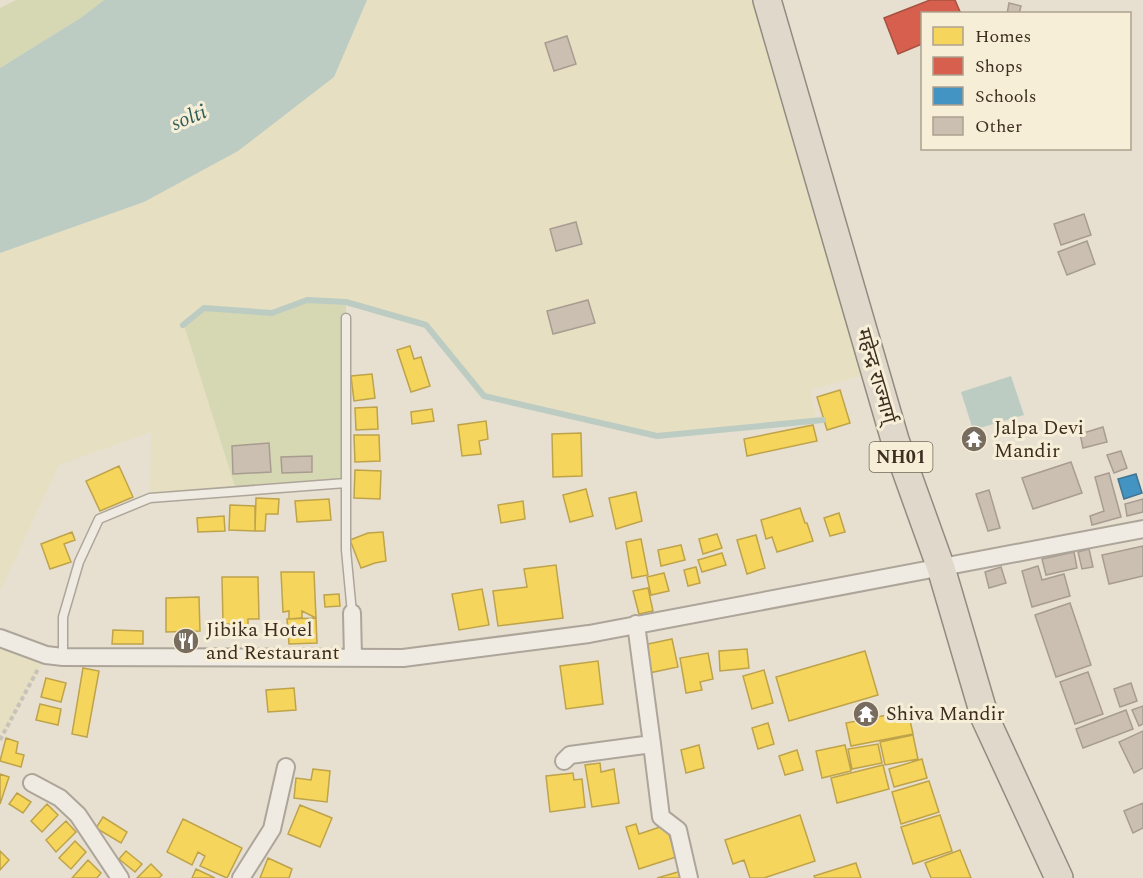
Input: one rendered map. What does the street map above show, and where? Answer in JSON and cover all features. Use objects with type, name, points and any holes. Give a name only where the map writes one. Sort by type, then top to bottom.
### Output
[{"type":"highway","name":"महेन्द्र राज्मार्ग्","points":[[767,0],[895,440],[941,568],[985,718],[1059,878]]},
{"type":"street","points":[[0,638],[46,655],[63,657],[353,658],[415,656],[589,634],[1143,529]]},
{"type":"street","points":[[352,613],[353,658]]},
{"type":"street","points":[[636,624],[661,817],[678,830],[689,878]]},
{"type":"street","points":[[564,761],[570,754],[652,744]]},
{"type":"street","points":[[241,878],[272,829],[286,766]]},
{"type":"street","points":[[32,783],[60,798],[78,815],[120,878]]},
{"type":"lane","points":[[346,318],[346,550],[352,613]]},
{"type":"lane","points":[[63,657],[63,617],[79,562],[99,519],[150,498],[346,483]]},
{"type":"path","points":[[0,740],[46,655]]},
{"type":"shaded area","points":[[367,0],[767,0],[875,372],[810,390],[817,421],[657,436],[484,396],[426,325],[346,302],[307,300],[272,313],[204,308],[184,325],[236,490],[150,498],[151,432],[59,465],[0,591],[0,253],[144,202],[334,77]]},
{"type":"shaded area","points":[[0,638],[46,655],[7,730],[0,732]]},
{"type":"green space","points":[[16,0],[104,0],[82,17],[0,68],[0,8]]},
{"type":"green space","points":[[307,300],[346,302],[346,483],[236,490],[184,325],[204,308],[272,313]]},
{"type":"water","name":"solti","points":[[104,0],[367,0],[334,77],[238,151],[144,202],[0,253],[0,68],[82,17]]},
{"type":"water","points":[[1011,376],[1024,415],[973,430],[961,392]]},
{"type":"building: Homes","points":[[410,346],[414,359],[421,357],[430,386],[411,392],[397,350]]},
{"type":"building: Homes","points":[[372,374],[375,398],[354,401],[351,376]]},
{"type":"building: Homes","points":[[840,390],[850,423],[827,430],[817,397]]},
{"type":"building: Homes","points":[[377,407],[378,429],[356,430],[355,408]]},
{"type":"building: Homes","points":[[432,409],[434,421],[412,424],[411,412]]},
{"type":"building: Homes","points":[[486,421],[488,439],[479,441],[481,454],[462,456],[458,425]]},
{"type":"building: Homes","points":[[813,425],[817,441],[747,456],[744,439]]},
{"type":"building: Homes","points":[[581,433],[582,476],[553,477],[552,434]]},
{"type":"building: Homes","points":[[354,435],[379,435],[380,461],[355,462]]},
{"type":"building: Homes","points":[[119,466],[133,497],[100,511],[86,481]]},
{"type":"building: Homes","points":[[355,470],[381,471],[380,499],[354,498]]},
{"type":"building: Homes","points":[[586,489],[593,516],[570,522],[563,495]]},
{"type":"building: Homes","points":[[636,492],[642,521],[616,529],[609,498]]},
{"type":"building: Homes","points":[[256,498],[279,499],[278,514],[266,514],[265,531],[255,531]]},
{"type":"building: Homes","points":[[329,499],[331,520],[297,522],[295,501]]},
{"type":"building: Homes","points":[[523,501],[525,519],[501,523],[498,505]]},
{"type":"building: Homes","points":[[230,505],[255,506],[255,531],[229,530]]},
{"type":"building: Homes","points":[[800,508],[813,541],[777,552],[772,537],[766,539],[761,520]]},
{"type":"building: Homes","points":[[839,513],[845,532],[830,536],[824,518]]},
{"type":"building: Homes","points":[[224,516],[225,531],[198,532],[197,518]]},
{"type":"building: Homes","points":[[72,532],[75,540],[64,544],[71,562],[50,569],[41,544]]},
{"type":"building: Homes","points":[[383,532],[386,561],[361,568],[350,540],[368,533]]},
{"type":"building: Homes","points":[[717,534],[722,548],[703,554],[699,539]]},
{"type":"building: Homes","points":[[756,535],[765,568],[747,574],[737,540]]},
{"type":"building: Homes","points":[[641,539],[648,575],[632,578],[626,542]]},
{"type":"building: Homes","points":[[681,545],[685,560],[661,566],[658,550]]},
{"type":"building: Homes","points":[[722,553],[726,565],[702,572],[698,560]]},
{"type":"building: Homes","points":[[556,565],[563,618],[498,626],[493,591],[527,587],[524,569]]},
{"type":"building: Homes","points":[[696,567],[700,583],[688,586],[684,570]]},
{"type":"building: Homes","points":[[281,572],[314,572],[316,618],[302,611],[302,618],[289,619],[289,611],[283,612]]},
{"type":"building: Homes","points":[[664,573],[669,591],[651,595],[647,577]]},
{"type":"building: Homes","points":[[222,577],[258,577],[259,619],[248,619],[248,633],[232,633],[232,624],[223,624]]},
{"type":"building: Homes","points":[[648,588],[653,611],[639,614],[633,591]]},
{"type":"building: Homes","points":[[482,589],[489,625],[459,630],[452,594]]},
{"type":"building: Homes","points":[[339,594],[340,606],[325,607],[324,595]]},
{"type":"building: Homes","points":[[199,597],[200,631],[166,632],[166,598]]},
{"type":"building: Homes","points":[[316,618],[317,643],[289,644],[287,619]]},
{"type":"building: Homes","points":[[113,630],[143,631],[143,644],[112,644]]},
{"type":"building: Homes","points":[[672,639],[678,667],[649,673],[643,645]]},
{"type":"building: Homes","points":[[747,649],[749,668],[720,671],[719,651]]},
{"type":"building: Homes","points":[[865,651],[878,695],[789,721],[776,677]]},
{"type":"building: Homes","points":[[708,653],[713,679],[700,682],[702,690],[686,693],[680,658]]},
{"type":"building: Homes","points":[[598,661],[603,704],[566,709],[560,666]]},
{"type":"building: Homes","points":[[83,668],[99,671],[87,737],[72,734]]},
{"type":"building: Homes","points":[[764,670],[773,703],[752,709],[743,676]]},
{"type":"building: Homes","points":[[46,678],[66,683],[61,702],[41,697]]},
{"type":"building: Homes","points":[[294,688],[296,710],[268,712],[266,690]]},
{"type":"building: Homes","points":[[40,704],[61,709],[58,725],[36,720]]},
{"type":"building: Homes","points":[[908,711],[913,734],[851,746],[846,723]]},
{"type":"building: Homes","points":[[768,723],[774,744],[758,749],[752,728]]},
{"type":"building: Homes","points":[[913,735],[918,759],[885,765],[880,742]]},
{"type":"building: Homes","points":[[6,738],[18,742],[16,753],[24,755],[21,767],[0,761]]},
{"type":"building: Homes","points":[[878,744],[882,763],[852,769],[848,749]]},
{"type":"building: Homes","points":[[699,745],[704,768],[686,773],[681,750]]},
{"type":"building: Homes","points":[[845,745],[851,771],[822,778],[816,751]]},
{"type":"building: Homes","points":[[797,750],[803,770],[785,775],[779,756]]},
{"type":"building: Homes","points":[[922,759],[927,778],[894,787],[889,769]]},
{"type":"building: Homes","points":[[600,763],[601,772],[614,769],[619,803],[592,807],[585,765]]},
{"type":"building: Homes","points":[[883,765],[889,789],[837,803],[831,778]]},
{"type":"building: Homes","points":[[313,769],[330,771],[327,802],[294,798],[296,778],[311,780]]},
{"type":"building: Homes","points":[[573,773],[574,780],[582,779],[585,807],[550,812],[546,776]]},
{"type":"building: Homes","points":[[0,774],[9,777],[0,804]]},
{"type":"building: Homes","points":[[929,781],[939,812],[901,824],[892,792]]},
{"type":"building: Homes","points":[[17,793],[31,802],[23,813],[9,804]]},
{"type":"building: Homes","points":[[47,804],[58,815],[42,832],[31,821]]},
{"type":"building: Homes","points":[[300,805],[332,818],[320,847],[288,834]]},
{"type":"building: Homes","points":[[800,815],[815,861],[764,878],[750,878],[744,860],[733,864],[725,840]]},
{"type":"building: Homes","points":[[940,815],[952,851],[913,864],[901,827]]},
{"type":"building: Homes","points":[[103,817],[127,832],[121,843],[96,828]]},
{"type":"building: Homes","points":[[183,819],[242,848],[227,878],[200,866],[205,856],[198,852],[192,865],[167,852]]},
{"type":"building: Homes","points":[[66,821],[76,832],[56,852],[46,840]]},
{"type":"building: Homes","points":[[636,824],[639,834],[666,825],[676,857],[639,869],[626,827]]},
{"type":"building: Homes","points":[[75,841],[86,852],[71,869],[59,858]]},
{"type":"building: Homes","points":[[960,850],[971,878],[931,878],[925,863]]},
{"type":"building: Homes","points":[[0,851],[9,860],[0,870]]},
{"type":"building: Homes","points":[[126,851],[142,864],[135,872],[119,859]]},
{"type":"building: Homes","points":[[268,858],[292,869],[289,878],[260,878]]},
{"type":"building: Homes","points":[[88,860],[101,873],[97,878],[72,878]]},
{"type":"building: Homes","points":[[856,863],[861,878],[815,878],[814,876]]},
{"type":"building: Homes","points":[[151,864],[162,875],[159,878],[137,878]]},
{"type":"building: Homes","points":[[196,869],[215,878],[192,878]]},
{"type":"building: Homes","points":[[685,870],[687,878],[657,878]]},
{"type":"building: Shops","points":[[930,0],[955,0],[960,12],[921,12],[921,44],[898,54],[884,18]]},
{"type":"building: Schools","points":[[1136,474],[1142,493],[1124,499],[1118,479]]},
{"type":"building: Other","points":[[1009,3],[1021,6],[1020,12],[1007,12]]},
{"type":"building: Other","points":[[567,36],[576,64],[554,71],[545,43]]},
{"type":"building: Other","points":[[1084,214],[1091,235],[1061,245],[1054,224]]},
{"type":"building: Other","points":[[576,222],[582,244],[556,251],[550,229]]},
{"type":"building: Other","points":[[1087,241],[1095,264],[1067,275],[1058,252]]},
{"type":"building: Other","points":[[588,300],[595,323],[553,334],[547,311]]},
{"type":"building: Other","points":[[1103,427],[1107,442],[1083,448],[1080,434]]},
{"type":"building: Other","points":[[269,443],[271,472],[233,474],[232,446]]},
{"type":"building: Other","points":[[1121,451],[1127,468],[1114,473],[1107,455]]},
{"type":"building: Other","points":[[312,456],[312,472],[282,473],[281,457]]},
{"type":"building: Other","points":[[1071,462],[1082,493],[1033,509],[1022,478]]},
{"type":"building: Other","points":[[1109,473],[1121,517],[1092,525],[1090,516],[1104,511],[1095,477]]},
{"type":"building: Other","points":[[989,490],[1000,528],[988,531],[976,494]]},
{"type":"building: Other","points":[[1143,499],[1143,512],[1127,516],[1125,504]]},
{"type":"building: Other","points":[[1143,546],[1143,576],[1109,584],[1102,555]]},
{"type":"building: Other","points":[[1089,549],[1093,567],[1082,569],[1078,552]]},
{"type":"building: Other","points":[[1074,552],[1077,568],[1046,575],[1042,559]]},
{"type":"building: Other","points":[[1038,566],[1042,580],[1064,574],[1070,596],[1032,607],[1022,571]]},
{"type":"building: Other","points":[[1001,567],[1006,583],[989,588],[985,572]]},
{"type":"building: Other","points":[[1070,603],[1091,665],[1056,677],[1035,615]]},
{"type":"building: Other","points":[[1088,672],[1103,714],[1075,724],[1060,682]]},
{"type":"building: Other","points":[[1131,683],[1137,701],[1120,707],[1114,689]]},
{"type":"building: Other","points":[[1143,706],[1143,724],[1139,726],[1132,710]]},
{"type":"building: Other","points":[[1126,710],[1133,729],[1083,748],[1076,729]]},
{"type":"building: Other","points":[[1143,731],[1143,768],[1134,773],[1119,742]]},
{"type":"building: Other","points":[[1143,803],[1143,828],[1133,833],[1124,811]]},
{"type":"waterway","points":[[183,325],[204,308],[272,313],[307,300],[346,302],[426,325],[484,396],[657,436],[823,420]]},
{"type":"place","name":"Jalpa Devi Mandir","points":[[974,439]]},
{"type":"place","name":"Jibika Hotel and Restaurant","points":[[186,641]]},
{"type":"place","name":"Shiva Mandir","points":[[866,714]]}]
